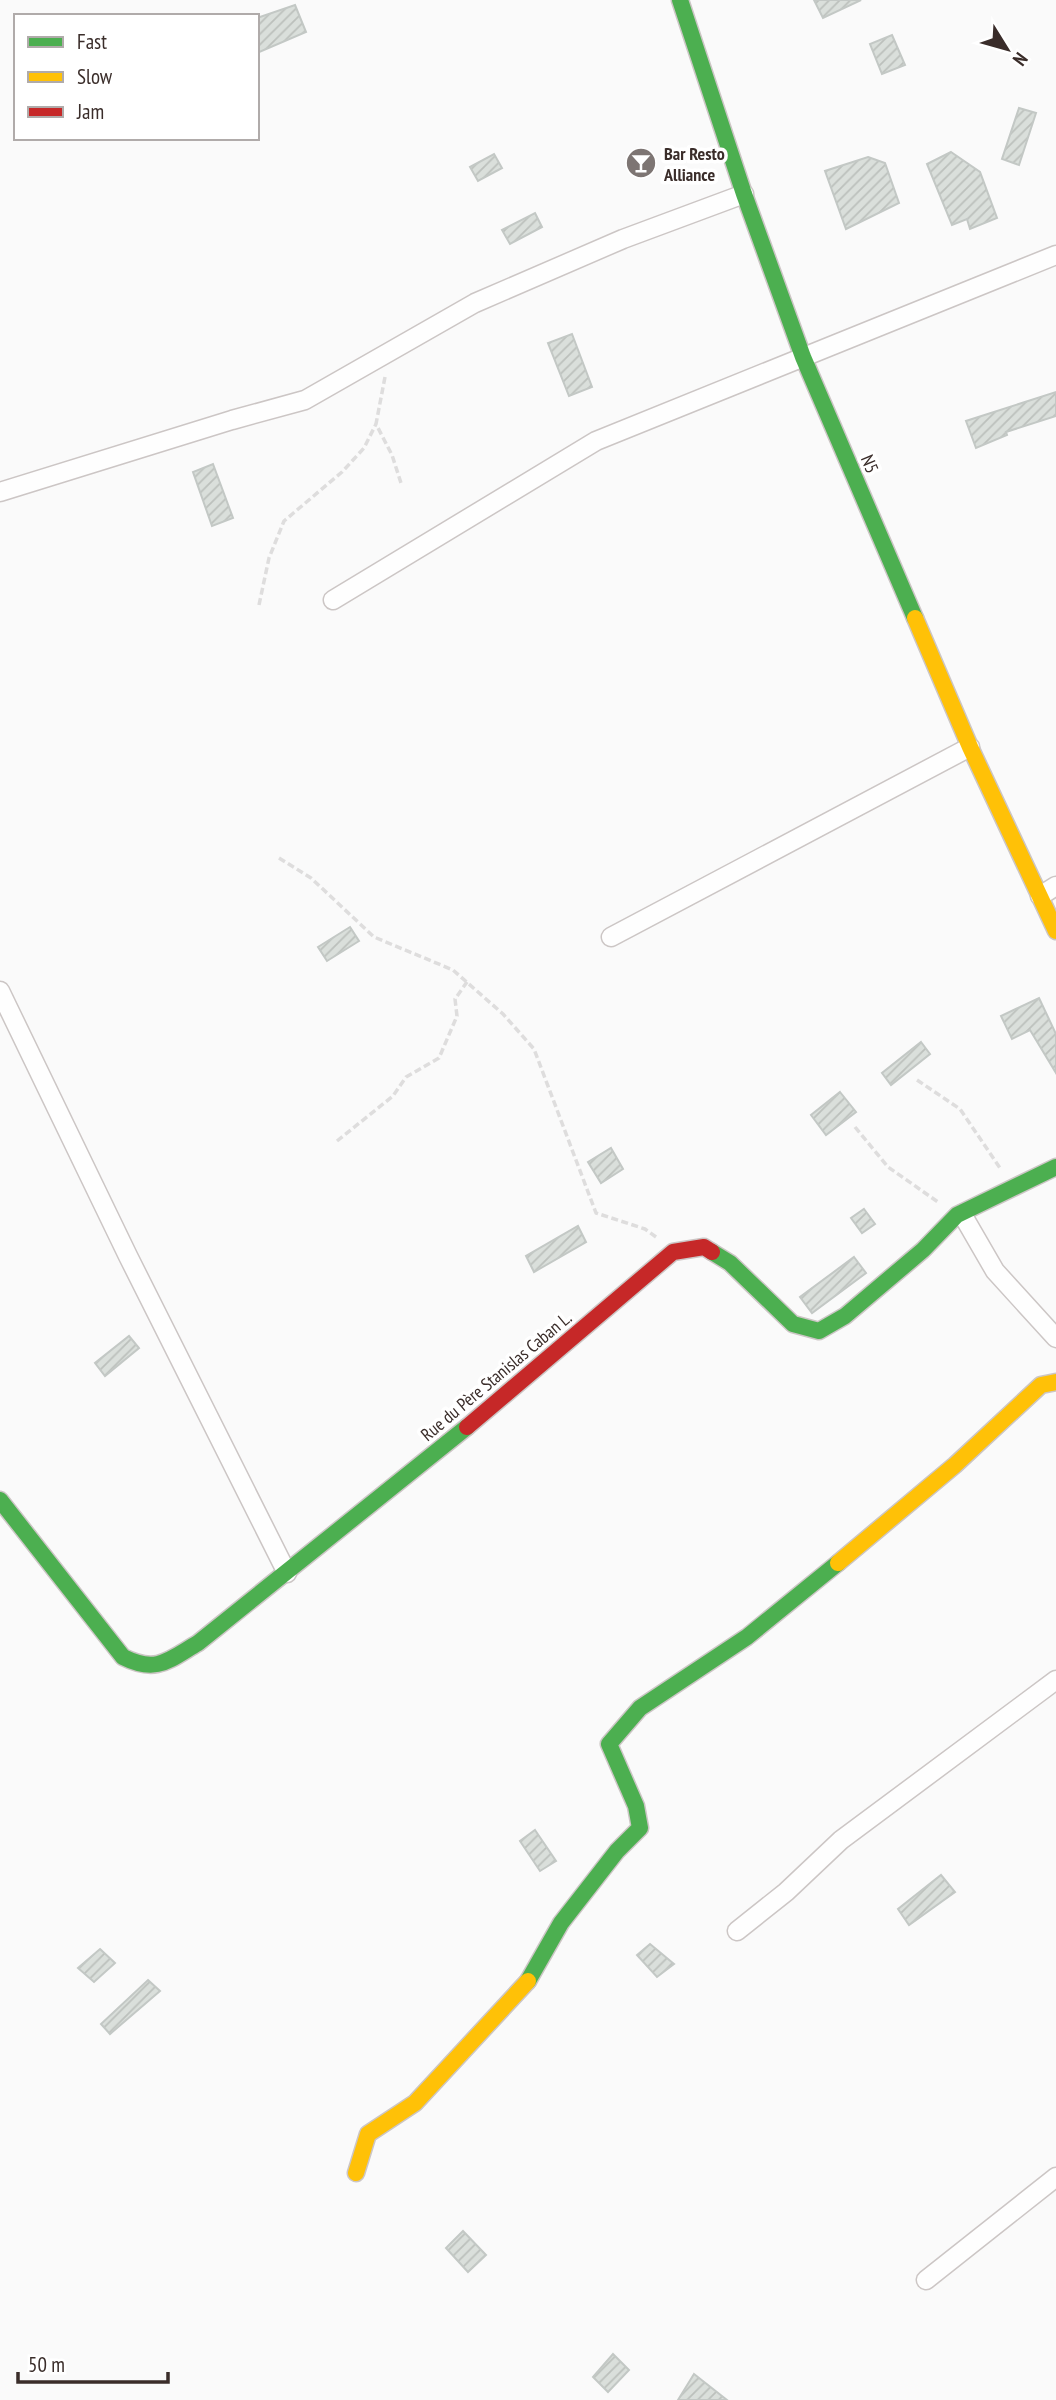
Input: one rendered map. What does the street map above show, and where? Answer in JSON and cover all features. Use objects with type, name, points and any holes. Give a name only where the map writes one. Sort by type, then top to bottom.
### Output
[{"type":"street","name":"N5","points":[[680,0],[744,194],[803,357],[970,747],[1056,931]]},
{"type":"street","points":[[0,492],[305,400],[475,303],[623,239],[744,194]]},
{"type":"street","points":[[333,600],[596,441],[1056,255]]},
{"type":"street","points":[[611,937],[970,747]]},
{"type":"street","points":[[1040,896],[1056,886]]},
{"type":"street","points":[[0,991],[128,1256],[287,1573]]},
{"type":"street","points":[[673,1252],[704,1247],[730,1263],[793,1324],[819,1331],[855,1308],[923,1250],[959,1214],[1056,1167]]},
{"type":"street","points":[[959,1214],[995,1271],[1056,1338]]},
{"type":"street","name":"Rue du Père Stanislas Caban L.","points":[[0,1500],[123,1657],[141,1666],[161,1665],[198,1643],[425,1462],[673,1252]]},
{"type":"street","points":[[356,2173],[368,2134],[415,2103],[507,2006],[531,1977],[561,1923],[617,1851],[640,1828],[640,1815],[612,1762],[609,1744],[640,1708],[747,1637],[955,1465],[1041,1385],[1056,1382]]},
{"type":"street","points":[[737,1931],[841,1840],[1056,1680]]},
{"type":"street","points":[[926,2280],[1056,2177]]},
{"type":"path","points":[[259,605],[269,558],[284,520],[342,472],[364,448],[376,424],[389,351]]},
{"type":"path","points":[[376,424],[393,455],[401,483]]},
{"type":"path","points":[[279,858],[311,878],[374,937],[453,970],[503,1014],[534,1048],[596,1213],[645,1229],[673,1252]]},
{"type":"path","points":[[337,1141],[393,1096],[405,1077],[439,1058],[457,1016],[455,999],[467,982]]},
{"type":"path","points":[[917,1080],[960,1109],[1013,1187]]},
{"type":"path","points":[[855,1127],[875,1154],[895,1173],[959,1214]]},
{"type":"building","points":[[814,0],[861,0],[823,18]]},
{"type":"building","points":[[295,5],[306,32],[259,52],[259,17]]},
{"type":"building","points":[[892,35],[905,65],[882,74],[870,44]]},
{"type":"building","points":[[1019,108],[1036,113],[1019,165],[1002,159]]},
{"type":"building","points":[[951,152],[980,172],[997,218],[970,229],[967,219],[952,225],[927,164]]},
{"type":"building","points":[[494,154],[502,168],[478,181],[470,167]]},
{"type":"building","points":[[868,157],[885,163],[899,203],[846,229],[825,171]]},
{"type":"building","points":[[535,213],[542,227],[510,244],[502,230]]},
{"type":"building","points":[[572,334],[592,387],[569,396],[548,343]]},
{"type":"building","points":[[1056,392],[1056,416],[1006,432],[1007,435],[976,448],[966,421]]},
{"type":"building","points":[[213,464],[233,518],[212,526],[193,472]]},
{"type":"building","points":[[350,927],[359,941],[327,961],[318,947]]},
{"type":"building","points":[[1039,998],[1056,1034],[1056,1073],[1030,1030],[1012,1039],[1001,1016]]},
{"type":"building","points":[[921,1042],[930,1054],[891,1085],[882,1073]]},
{"type":"building","points":[[840,1092],[856,1112],[826,1135],[811,1115]]},
{"type":"building","points":[[611,1148],[623,1169],[601,1183],[588,1162]]},
{"type":"building","points":[[864,1209],[875,1224],[862,1233],[851,1218]]},
{"type":"building","points":[[578,1226],[586,1242],[534,1272],[526,1256]]},
{"type":"building","points":[[854,1257],[866,1273],[812,1313],[800,1297]]},
{"type":"building","points":[[129,1336],[139,1348],[105,1376],[95,1363]]},
{"type":"building","points":[[535,1830],[556,1861],[540,1871],[520,1841]]},
{"type":"building","points":[[941,1875],[955,1892],[909,1925],[898,1909]]},
{"type":"building","points":[[650,1944],[674,1964],[657,1977],[637,1955]]},
{"type":"building","points":[[100,1949],[115,1963],[94,1982],[78,1968]]},
{"type":"building","points":[[148,1980],[160,1991],[110,2034],[101,2024]]},
{"type":"building","points":[[463,2231],[486,2255],[468,2272],[446,2248]]},
{"type":"building","points":[[613,2354],[629,2370],[608,2392],[593,2377]]},
{"type":"building","points":[[694,2374],[727,2400],[678,2400]]},
{"type":"traffic: fast","points":[[680,0],[744,194],[803,357],[915,618]]},
{"type":"traffic: fast","points":[[712,1252],[730,1263],[793,1324],[819,1331],[845,1316],[923,1250],[957,1215],[1056,1167]]},
{"type":"traffic: fast","points":[[0,1500],[123,1657],[154,1665],[198,1643],[467,1427]]},
{"type":"traffic: fast","points":[[528,1981],[561,1923],[617,1851],[640,1828],[636,1806],[609,1744],[640,1708],[747,1637],[838,1563]]},
{"type":"traffic: slow","points":[[915,618],[970,747],[1056,931]]},
{"type":"traffic: slow","points":[[838,1563],[955,1465],[1041,1385],[1056,1382]]},
{"type":"traffic: slow","points":[[356,2173],[368,2134],[415,2103],[528,1981]]},
{"type":"traffic: jam","points":[[467,1427],[673,1252],[704,1247],[712,1252]]},
{"type":"place","name":"Bar Resto Alliance","points":[[641,163]]}]
